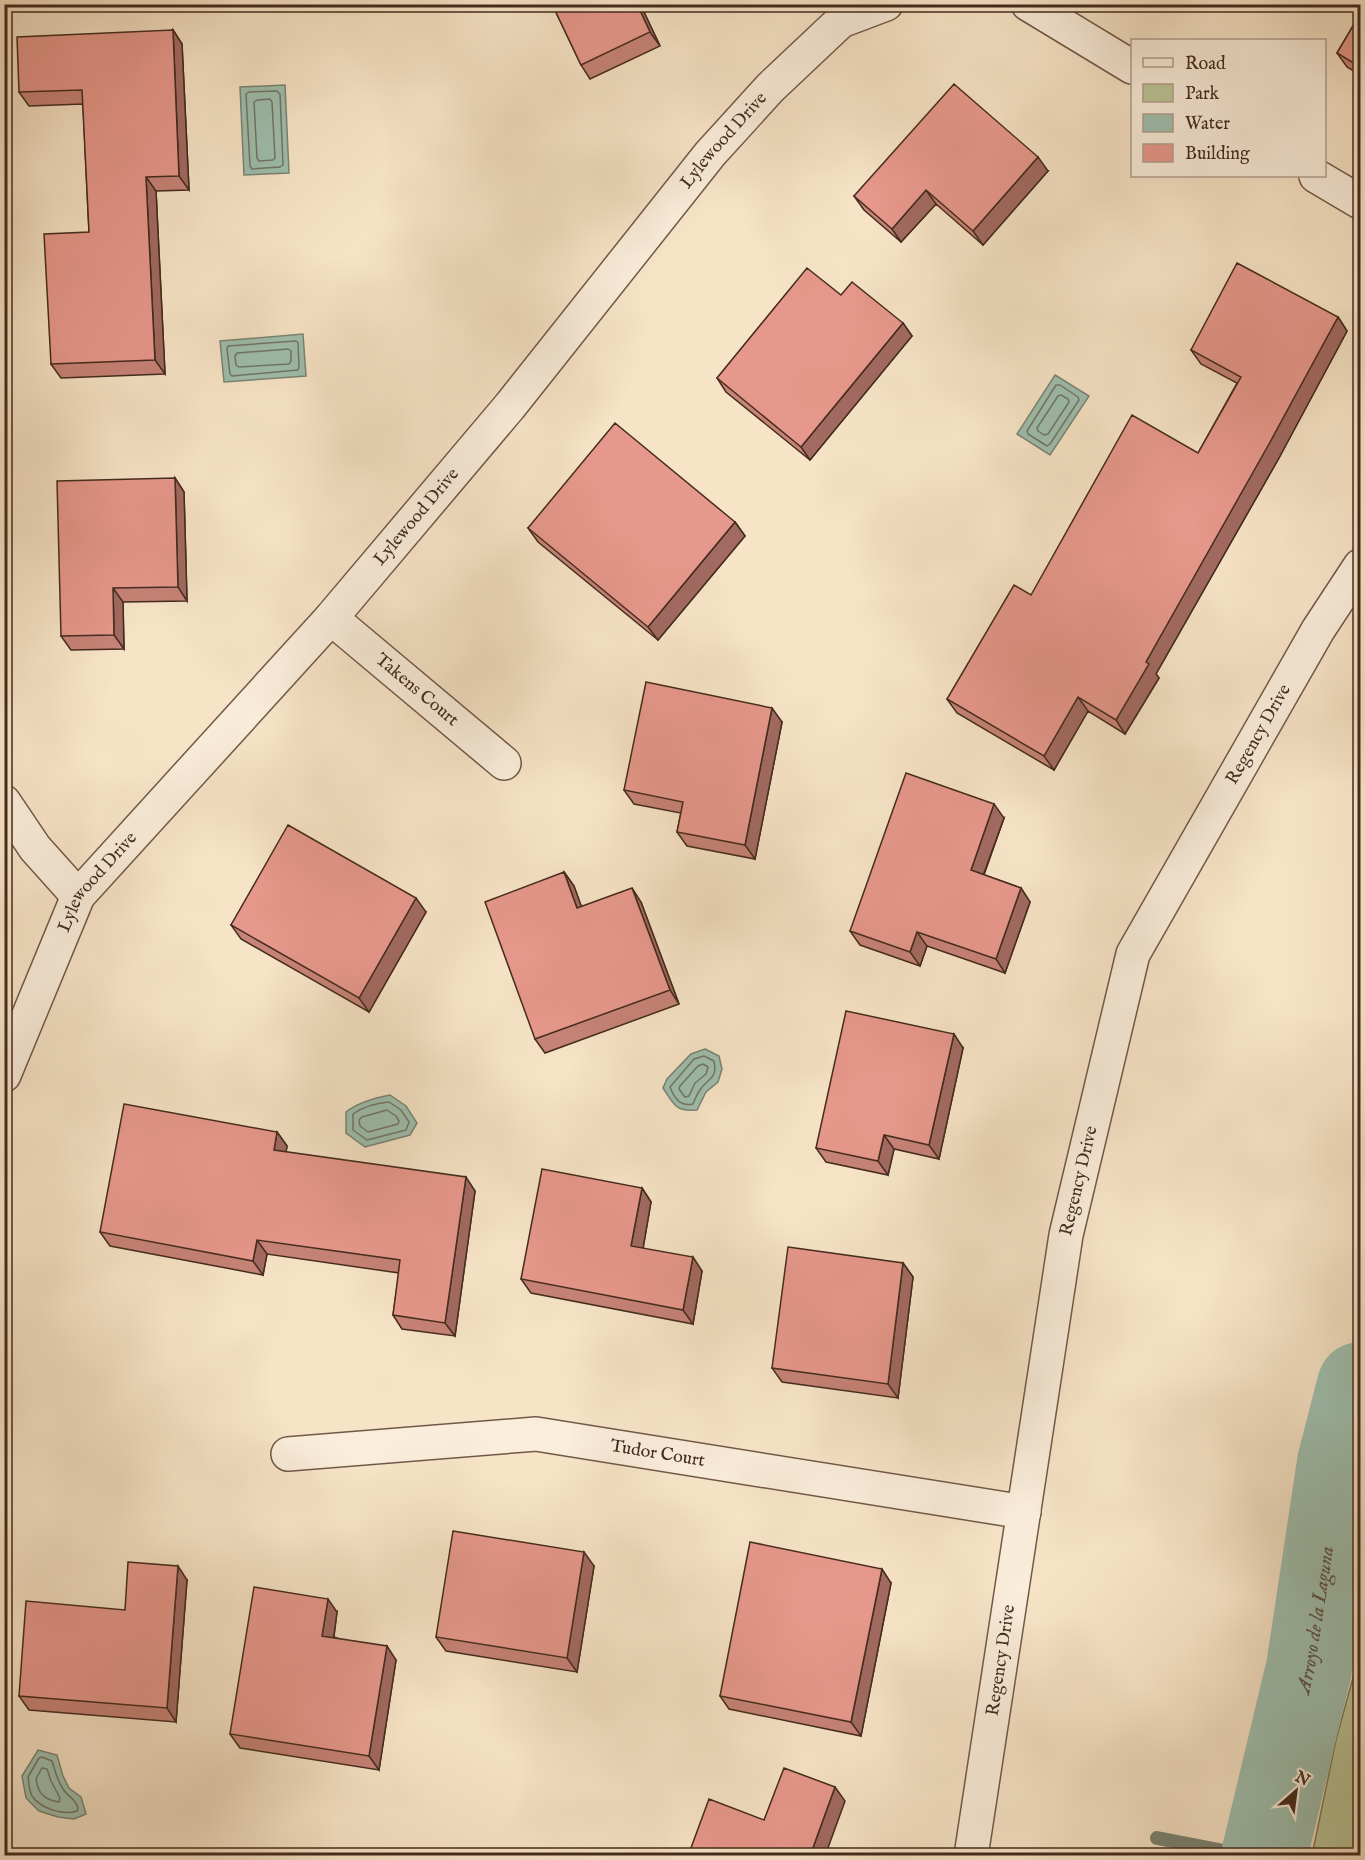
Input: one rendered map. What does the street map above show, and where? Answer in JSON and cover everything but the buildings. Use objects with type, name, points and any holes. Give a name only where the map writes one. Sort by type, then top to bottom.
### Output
[{"type":"street","name":"Lylewood Drive","points":[[4,1075],[78,896],[330,618],[510,406],[710,154],[770,88],[842,21],[886,4]]},
{"type":"street","points":[[1028,4],[1131,66]]},
{"type":"street","points":[[1319,177],[1360,202]]},
{"type":"street","name":"Regency Drive","points":[[971,1856],[1066,1235],[1133,954],[1318,630],[1360,566]]},
{"type":"street","name":"Takens Court","points":[[330,618],[504,763]]},
{"type":"street","points":[[4,801],[35,848],[78,896]]},
{"type":"street","name":"Tudor Court","points":[[288,1454],[536,1434],[1024,1512]]},
{"type":"green space","points":[[1360,1652],[1360,1855],[1312,1855],[1336,1740]]},
{"type":"water","points":[[285,85],[289,173],[244,175],[240,87]]},
{"type":"water","points":[[303,334],[306,376],[224,382],[220,341]]},
{"type":"water","points":[[1055,375],[1089,396],[1050,455],[1017,434]]},
{"type":"water","points":[[705,1049],[719,1056],[722,1069],[718,1082],[706,1092],[697,1110],[684,1110],[673,1103],[663,1088],[667,1079],[691,1054]]},
{"type":"water","points":[[390,1095],[406,1106],[417,1123],[410,1135],[365,1147],[346,1133],[346,1112],[367,1101]]},
{"type":"water","points":[[38,1750],[57,1755],[63,1776],[69,1788],[81,1797],[86,1814],[74,1819],[58,1817],[39,1811],[26,1798],[22,1776]]},
{"type":"waterway","name":"Arroyo de la Laguna","points":[[1264,1856],[1309,1668],[1340,1463],[1360,1385]]},
{"type":"waterway","points":[[1157,1838],[1250,1856]]}]
